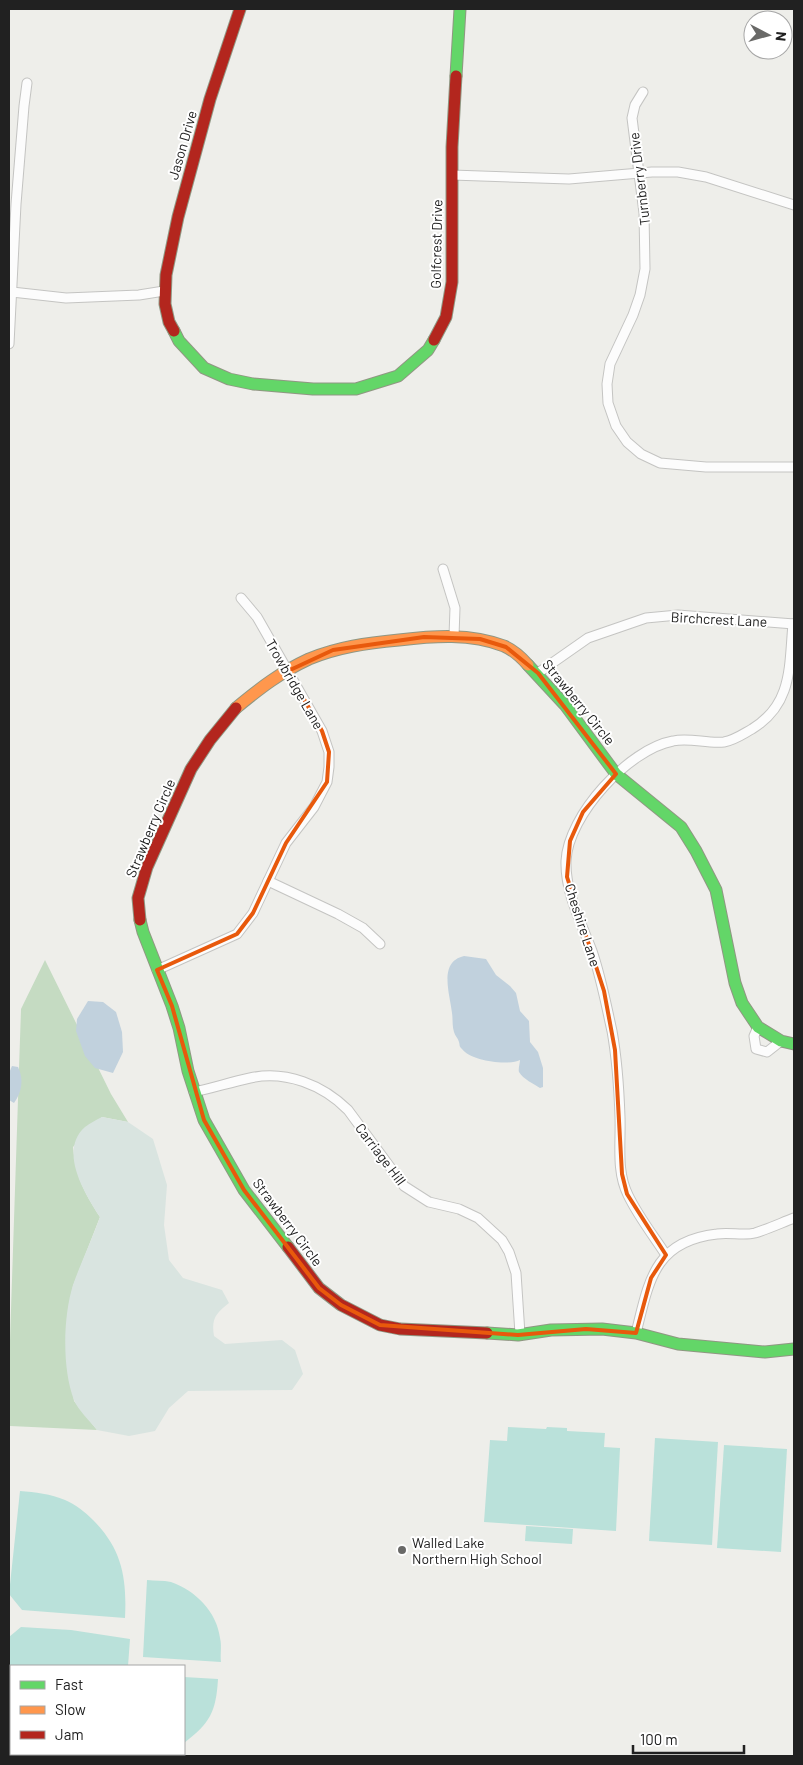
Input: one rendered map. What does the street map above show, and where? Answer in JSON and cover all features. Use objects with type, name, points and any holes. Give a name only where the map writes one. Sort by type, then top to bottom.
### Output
[{"type":"street","name":"Jason Drive","points":[[240,9],[210,100],[181,205],[166,270],[164,291],[169,322],[179,341],[204,368],[229,379],[253,384],[316,389]]},
{"type":"street","name":"Golfcrest Drive","points":[[316,389],[356,389],[378,384],[398,376],[428,350],[446,317],[452,282],[453,116],[460,9]]},
{"type":"street","points":[[9,344],[16,204],[27,84]]},
{"type":"street","name":"Turnberry Drive","points":[[643,92],[635,105],[632,118],[644,213],[645,269],[636,309],[610,364],[607,384],[608,403],[616,426],[627,442],[640,454],[660,463],[706,467],[794,467]]},
{"type":"street","points":[[452,175],[569,179],[678,172],[706,177],[794,205]]},
{"type":"street","points":[[12,292],[66,298],[139,295],[164,291]]},
{"type":"street","points":[[443,569],[455,608],[454,636]]},
{"type":"street","name":"Trowbridge Lane","points":[[157,970],[237,934],[253,914],[286,843],[314,807],[327,782],[329,752],[322,731],[257,617],[241,598]]},
{"type":"street","name":"Birchcrest Lane","points":[[538,673],[588,638],[646,618],[678,615],[794,624]]},
{"type":"street","name":"Cheshire Lane","points":[[666,1255],[627,1194],[622,1174],[620,1151],[620,1119],[615,1050],[604,991],[592,952],[570,894],[566,859],[570,841],[583,812],[616,774],[638,755],[659,744],[676,740],[727,742],[760,724],[769,716],[786,688],[794,624]]},
{"type":"street","name":"Strawberry Circle","points":[[794,1044],[781,1041],[758,1027],[742,1003],[735,983],[716,890],[681,827],[616,774],[565,705],[538,673],[524,660],[506,648],[480,639],[454,636],[424,637],[359,644],[333,650],[308,660],[270,680],[232,711],[191,768],[148,866],[138,898],[139,916],[143,932],[172,1006],[194,1092],[204,1120],[244,1190],[319,1288],[341,1306],[380,1324],[400,1329],[520,1334],[550,1330],[586,1329],[636,1334],[678,1344],[765,1352],[794,1349]]},
{"type":"street","points":[[268,881],[346,918],[363,928],[380,944]]},
{"type":"street","points":[[758,1027],[754,1036],[756,1049],[767,1052],[774,1049],[781,1041]]},
{"type":"street","name":"Carriage Hill","points":[[194,1092],[251,1077],[270,1076],[292,1078],[309,1083],[338,1099],[404,1186],[429,1202],[459,1209],[478,1218],[502,1240],[509,1252],[516,1273],[520,1334]]},
{"type":"street","points":[[636,1334],[651,1278],[666,1255],[682,1244],[705,1236],[719,1233],[754,1233],[794,1218]]},
{"type":"highlighted area","points":[[424,637],[480,639],[506,647],[538,673],[616,774],[583,812],[570,841],[567,877],[604,991],[615,1050],[622,1174],[627,1194],[666,1255],[651,1278],[636,1333],[586,1329],[518,1335],[380,1325],[341,1305],[319,1288],[244,1190],[204,1120],[172,1006],[157,970],[237,934],[253,913],[286,843],[327,782],[329,752],[322,731],[288,671],[333,650]]},
{"type":"green space","points":[[45,960],[111,1094],[128,1122],[102,1117],[73,1147],[76,1167],[82,1184],[89,1200],[100,1217],[73,1286],[69,1306],[66,1343],[74,1401],[97,1430],[10,1426],[9,1432],[9,1370],[21,1009]]},
{"type":"shaded area","points":[[464,956],[486,959],[496,975],[516,993],[520,1011],[529,1021],[530,1042],[538,1052],[543,1068],[543,1087],[540,1088],[521,1075],[519,1072],[520,1060],[514,1062],[490,1061],[473,1057],[460,1047],[453,1030],[447,980],[451,965],[456,959]]},
{"type":"shaded area","points":[[88,1001],[103,1002],[116,1012],[122,1032],[123,1052],[113,1073],[95,1068],[85,1056],[76,1031],[77,1019]]},
{"type":"shaded area","points":[[12,1066],[18,1067],[21,1081],[19,1094],[14,1103],[9,1100],[9,1073]]},
{"type":"shaded area","points":[[102,1117],[128,1122],[153,1139],[167,1185],[164,1225],[169,1260],[183,1278],[222,1290],[229,1303],[221,1310],[214,1321],[214,1336],[225,1344],[282,1340],[295,1350],[303,1374],[292,1390],[188,1391],[169,1408],[155,1431],[129,1436],[97,1430],[78,1408],[67,1373],[65,1343],[67,1312],[73,1285],[100,1217],[88,1197],[77,1172],[74,1148],[77,1137],[85,1127]]},
{"type":"shaded area","points":[[508,1427],[567,1428],[567,1431],[605,1433],[604,1447],[620,1448],[616,1531],[484,1522],[490,1440],[507,1441]]},
{"type":"shaded area","points":[[655,1438],[718,1442],[712,1545],[649,1541]]},
{"type":"shaded area","points":[[724,1445],[787,1449],[781,1552],[717,1548]]},
{"type":"shaded area","points":[[20,1491],[49,1495],[69,1502],[87,1514],[103,1531],[111,1542],[121,1565],[125,1590],[125,1618],[22,1610],[9,1594]]},
{"type":"shaded area","points":[[526,1526],[573,1529],[572,1544],[525,1541]]},
{"type":"shaded area","points":[[147,1580],[171,1582],[188,1590],[203,1603],[210,1611],[218,1628],[221,1644],[221,1662],[143,1657]]},
{"type":"shaded area","points":[[21,1627],[71,1630],[130,1639],[128,1665],[10,1665],[9,1748],[9,1637]]},
{"type":"shaded area","points":[[185,1677],[218,1679],[216,1700],[210,1716],[200,1729],[185,1742]]},
{"type":"traffic: fast","points":[[456,76],[460,9]]},
{"type":"traffic: fast","points":[[174,331],[179,341],[204,368],[229,379],[253,384],[313,389],[356,389],[398,376],[428,350],[434,340]]},
{"type":"traffic: fast","points":[[528,665],[565,705],[616,774],[681,827],[716,890],[735,983],[742,1003],[758,1027],[781,1041],[794,1044]]},
{"type":"traffic: fast","points":[[140,920],[172,1006],[179,1028],[188,1071],[204,1120],[244,1190],[288,1247]]},
{"type":"traffic: fast","points":[[487,1333],[518,1335],[551,1330],[602,1329],[636,1333],[678,1344],[765,1352],[794,1349]]},
{"type":"traffic: slow","points":[[236,708],[289,669],[331,651],[364,644],[425,637],[465,637],[504,646],[517,654],[528,665]]},
{"type":"traffic: jam","points":[[174,331],[169,322],[165,304],[166,275],[178,217],[210,99],[240,9]]},
{"type":"traffic: jam","points":[[434,340],[446,317],[452,282],[452,147],[456,76]]},
{"type":"traffic: jam","points":[[140,920],[138,898],[147,867],[191,769],[210,740],[236,708]]},
{"type":"traffic: jam","points":[[288,1247],[319,1288],[341,1305],[380,1325],[400,1329],[487,1333]]},
{"type":"place","name":"Walled Lake Northern High School","points":[[402,1550]]}]
